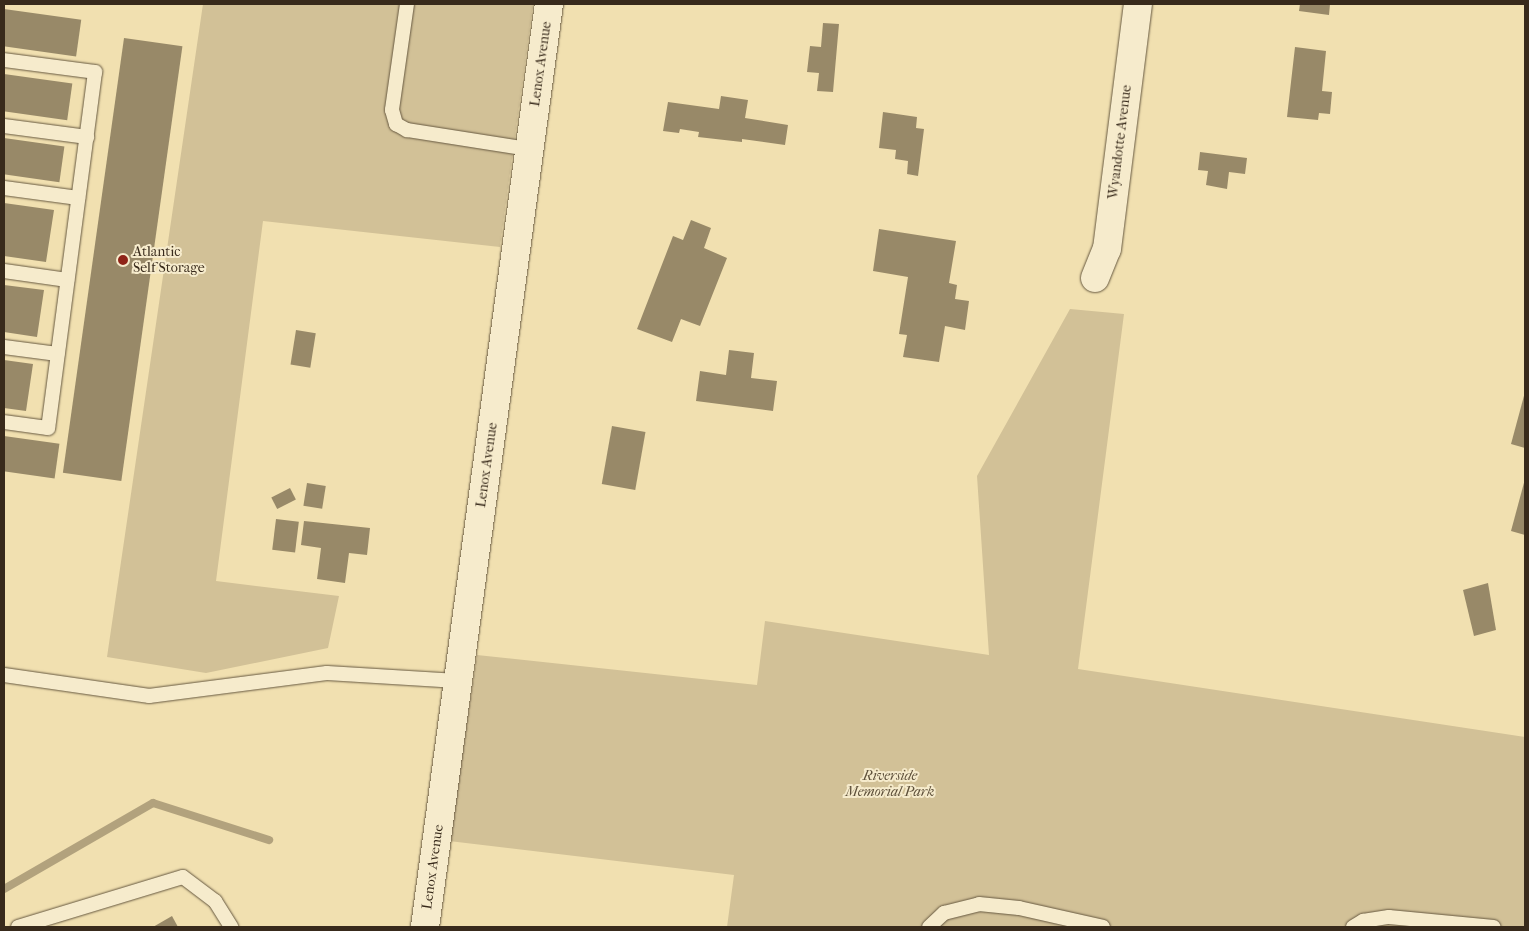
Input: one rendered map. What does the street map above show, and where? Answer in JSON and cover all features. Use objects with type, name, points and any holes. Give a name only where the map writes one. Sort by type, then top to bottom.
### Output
[{"type":"street","name":"Lenox Avenue","points":[[425,927],[549,4]]},
{"type":"street","name":"Wyandotte Avenue","points":[[1095,278],[1107,249],[1138,4]]},
{"type":"lane","points":[[408,4],[392,110],[396,124],[407,130],[529,149]]},
{"type":"lane","points":[[4,60],[95,72],[48,428],[4,422]]},
{"type":"lane","points":[[4,126],[86,137]]},
{"type":"lane","points":[[4,188],[78,198]]},
{"type":"lane","points":[[4,272],[67,280]]},
{"type":"lane","points":[[4,347],[58,354]]},
{"type":"lane","points":[[4,675],[148,696],[327,673],[458,681]]},
{"type":"lane","points":[[18,927],[183,877],[215,901],[231,927]]},
{"type":"lane","points":[[929,927],[944,913],[979,904],[1019,908],[1103,927]]},
{"type":"lane","points":[[1354,927],[1363,921],[1389,917],[1494,927]]},
{"type":"green space","points":[[203,4],[533,4],[500,247],[263,221],[216,581],[339,596],[328,648],[206,673],[107,657]]},
{"type":"green space","name":"Riverside Memorial Park","points":[[1070,309],[1124,314],[1078,669],[1525,737],[1525,927],[727,927],[734,875],[449,841],[477,655],[757,685],[765,621],[989,655],[977,476]]},
{"type":"building","points":[[1300,4],[1330,4],[1329,15],[1299,11]]},
{"type":"building","points":[[4,9],[81,20],[76,56],[4,46]]},
{"type":"building","points":[[823,23],[839,24],[833,92],[817,91],[819,73],[807,72],[810,46],[821,47]]},
{"type":"building","name":"Atlantic Self Storage","points":[[124,38],[182,46],[121,481],[63,473]]},
{"type":"building","points":[[1295,47],[1326,51],[1322,91],[1332,92],[1330,114],[1319,113],[1318,120],[1287,117]]},
{"type":"building","points":[[4,74],[72,84],[67,120],[4,111]]},
{"type":"building","points":[[721,96],[748,100],[745,118],[788,125],[785,145],[742,139],[742,142],[698,137],[699,132],[680,129],[679,133],[663,131],[668,102],[719,109]]},
{"type":"building","points":[[883,112],[917,117],[916,128],[924,129],[918,176],[907,174],[908,161],[895,159],[896,150],[879,148]]},
{"type":"building","points":[[4,138],[64,146],[59,182],[4,174]]},
{"type":"building","points":[[1200,152],[1247,158],[1245,174],[1229,172],[1227,189],[1206,185],[1208,171],[1198,170]]},
{"type":"building","points":[[4,203],[54,210],[46,262],[4,256]]},
{"type":"building","points":[[691,220],[711,228],[704,248],[727,258],[700,326],[681,319],[672,342],[637,329],[673,236],[683,240]]},
{"type":"building","points":[[879,229],[956,241],[949,283],[957,285],[955,299],[969,301],[965,330],[945,326],[939,362],[903,357],[907,335],[899,334],[908,277],[873,271]]},
{"type":"building","points":[[4,285],[44,290],[37,337],[4,332]]},
{"type":"building","points":[[296,330],[316,333],[310,368],[291,365]]},
{"type":"building","points":[[729,350],[754,353],[751,378],[777,381],[773,411],[696,401],[700,371],[726,375]]},
{"type":"building","points":[[4,360],[33,364],[26,411],[4,408]]},
{"type":"building","points":[[1525,392],[1525,448],[1511,444]]},
{"type":"building","points":[[612,426],[645,432],[635,490],[602,484]]},
{"type":"building","points":[[4,436],[59,444],[55,478],[4,471]]},
{"type":"building","points":[[1525,479],[1525,535],[1511,531]]},
{"type":"building","points":[[307,483],[326,486],[322,509],[303,506]]},
{"type":"building","points":[[290,488],[296,500],[277,509],[271,498]]},
{"type":"building","points":[[276,519],[299,522],[295,553],[272,550]]},
{"type":"building","points":[[304,521],[370,528],[367,555],[349,553],[345,583],[317,579],[321,548],[301,545]]},
{"type":"building","points":[[1488,583],[1496,630],[1474,636],[1463,590]]},
{"type":"building","points":[[172,916],[178,927],[153,927]]},
{"type":"waterway","points":[[4,889],[153,803],[269,840]]},
{"type":"place","name":"Atlantic Self Storage","points":[[123,260]]}]
